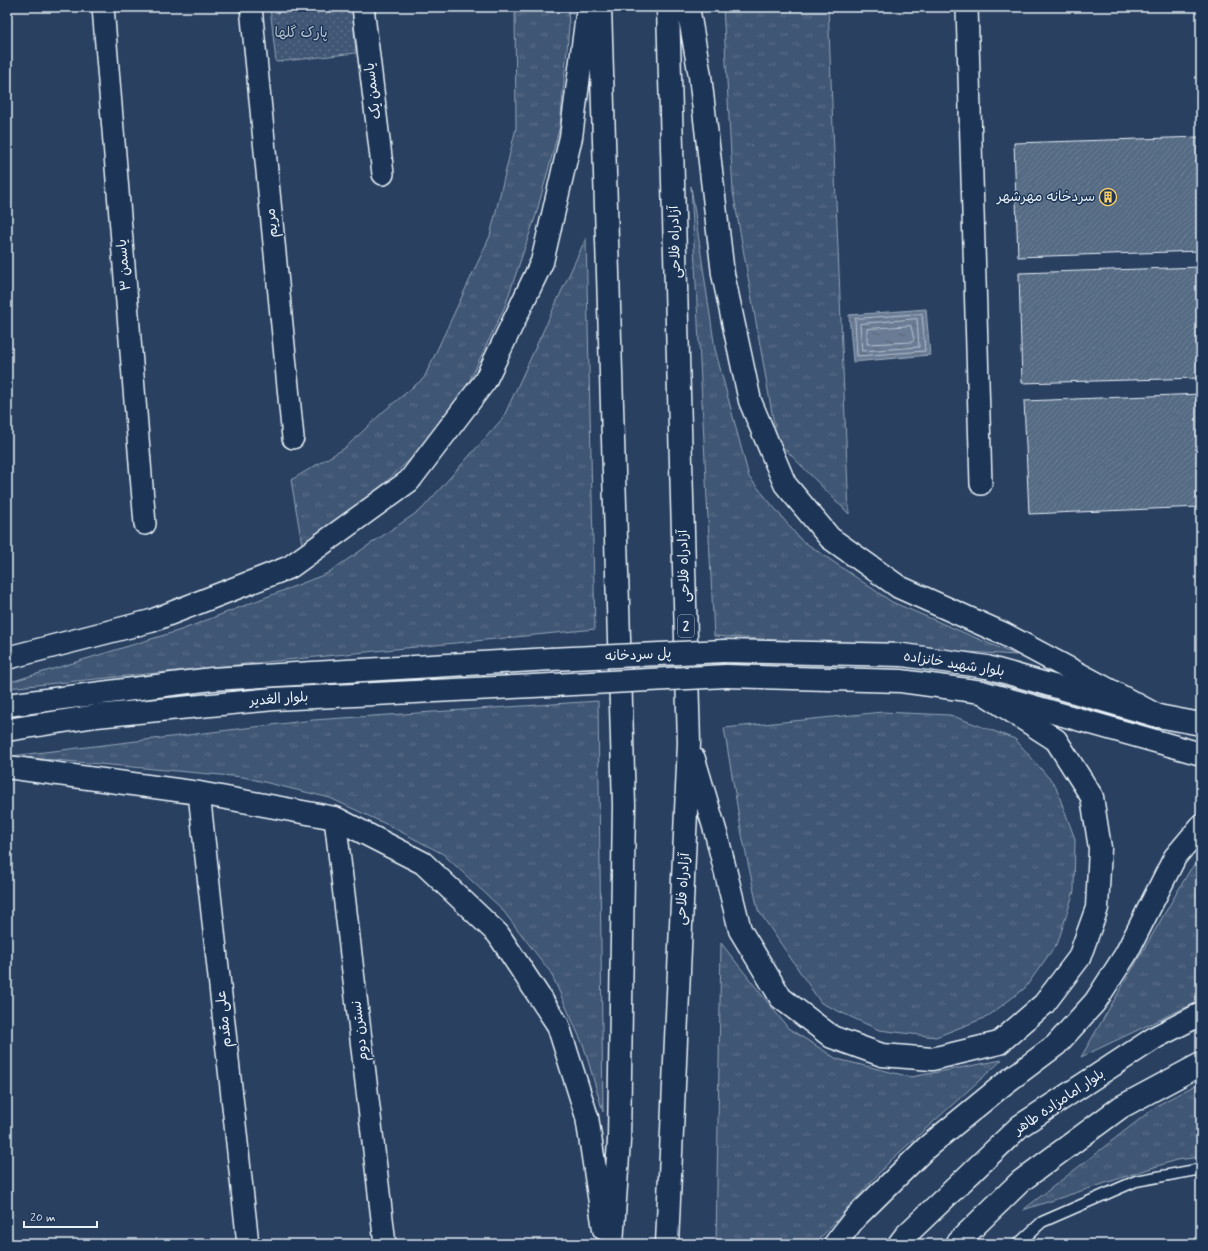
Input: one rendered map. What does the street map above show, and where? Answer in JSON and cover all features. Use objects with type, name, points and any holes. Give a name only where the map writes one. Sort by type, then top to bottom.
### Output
[{"type":"main road","points":[[10,657],[151,620],[290,567],[409,481],[485,381],[542,262],[571,138],[588,7]]},
{"type":"main road","points":[[600,7],[624,805],[619,1141],[612,1244]]},
{"type":"main road","name":"آزادراه فلاحی","points":[[667,1244],[689,743],[668,7]]},
{"type":"main road","points":[[688,7],[700,76],[723,274],[750,401],[785,484],[830,538],[899,587],[1004,634],[1158,716]]},
{"type":"main road","name":"بلوار شهید خانزاده","points":[[724,651],[903,655],[987,667],[1158,716],[1201,724]]},
{"type":"main road","name":"پل سردخانه","points":[[551,659],[724,651]]},
{"type":"main road","name":"بلوار الغدیر","points":[[7,705],[212,679],[551,659]]},
{"type":"main road","name":"بلوار شهید خانزاده","points":[[726,676],[901,681],[982,692],[1201,754]]},
{"type":"main road","name":"پل سردخانه","points":[[553,685],[726,676]]},
{"type":"main road","name":"بلوار الغدیر","points":[[7,730],[96,716],[274,699],[553,685]]},
{"type":"main road","points":[[689,743],[717,837],[740,930],[781,998],[832,1037],[882,1055],[932,1059],[999,1043],[1044,1004],[1079,958],[1097,908],[1100,848],[1092,798],[1056,740],[982,692]]},
{"type":"main road","points":[[7,767],[199,793],[336,818],[423,863],[498,934],[558,1024],[588,1117],[606,1244]]},
{"type":"main road","points":[[835,1244],[855,1218],[927,1148],[1004,1084],[1056,1045],[1095,1002],[1126,954],[1175,857],[1201,826]]},
{"type":"main road","name":"بلوار امامزاده طاهر","points":[[899,1244],[905,1236],[1020,1126],[1156,1037],[1201,1014]]},
{"type":"main road","points":[[956,1244],[1021,1181],[1121,1107],[1201,1064]]},
{"type":"street","name":"یاسمن ۳","points":[[103,7],[145,524]]},
{"type":"street","name":"مریم","points":[[250,7],[293,438]]},
{"type":"street","name":"یاسمن یک","points":[[363,7],[383,174]]},
{"type":"street","points":[[967,7],[981,484]]},
{"type":"street","name":"علی مقدم","points":[[199,793],[248,1244]]},
{"type":"street","name":"نسترن دوم","points":[[336,818],[385,1244]]},
{"type":"lane","points":[[1018,1244],[1042,1222],[1136,1181],[1201,1169]]},
{"type":"green space","name":"پارک گلها","points":[[270,7],[352,7],[356,53],[276,62]]},
{"type":"green space","points":[[515,7],[568,7],[569,27],[560,126],[536,215],[505,306],[468,384],[416,454],[362,504],[302,544],[291,480],[345,448],[384,411],[424,378],[490,236],[516,128]]},
{"type":"green space","points":[[723,7],[828,7],[849,514],[777,441],[733,192]]},
{"type":"green space","points":[[691,186],[715,349],[749,477],[800,539],[892,602],[1016,655],[714,636]]},
{"type":"green space","points":[[586,238],[595,629],[7,688],[7,683],[181,630],[326,574],[422,509],[503,418]]},
{"type":"green space","points":[[598,701],[603,1112],[584,1047],[551,973],[501,908],[443,854],[388,825],[330,798],[243,777],[11,756],[313,720]]},
{"type":"green space","points":[[882,712],[950,715],[1015,739],[1055,785],[1075,839],[1074,891],[1058,942],[1025,988],[987,1017],[936,1037],[879,1030],[821,1003],[758,910],[742,835],[724,728]]},
{"type":"green space","points":[[1201,858],[1201,1000],[1081,1057],[1190,870]]},
{"type":"green space","points":[[721,943],[788,1028],[837,1059],[911,1077],[1002,1060],[890,1161],[815,1244],[716,1244]]},
{"type":"green space","points":[[1201,1082],[1201,1157],[1176,1160],[1023,1210],[1158,1105]]},
{"type":"water","points":[[926,309],[930,355],[853,362],[849,315]]},
{"type":"building","name":"سردخانه مهرشهر","points":[[1201,137],[1201,251],[1018,257],[1014,143]]},
{"type":"building","points":[[1201,267],[1201,378],[1022,383],[1019,273]]},
{"type":"building","points":[[1201,394],[1201,507],[1029,514],[1024,401]]},
{"type":"place","name":"سردخانه مهرشهر","points":[[1108,197]]}]
